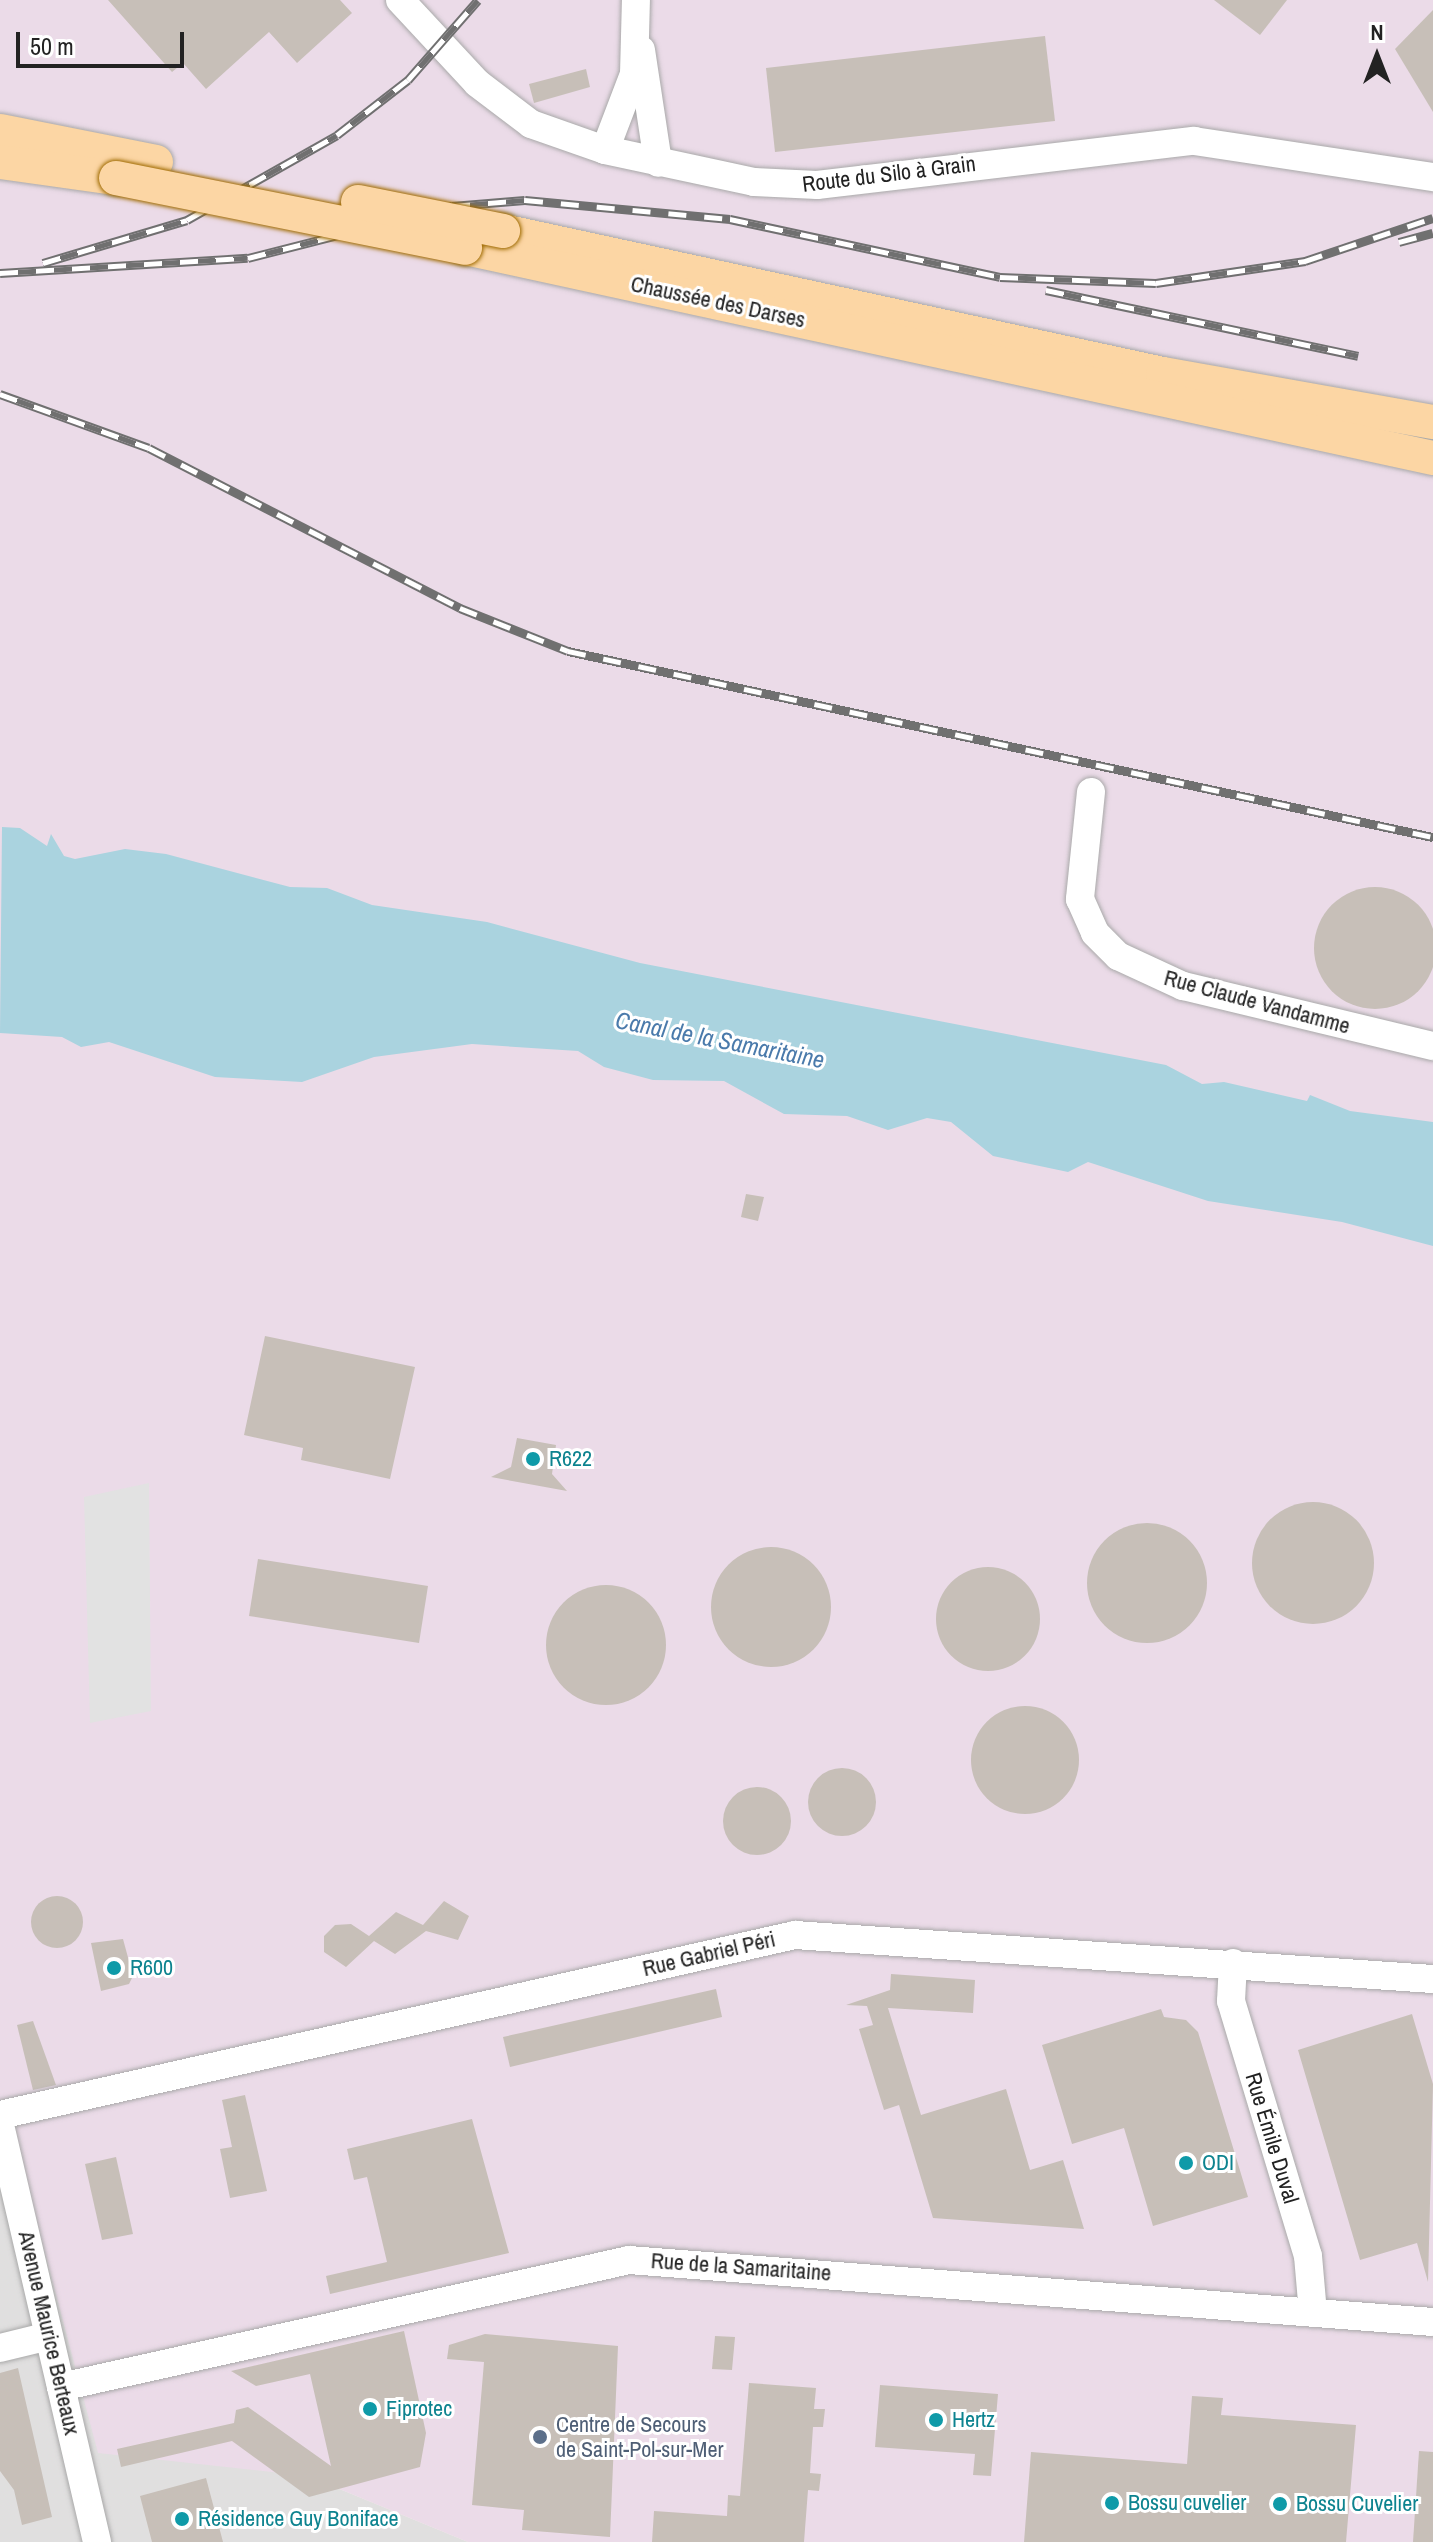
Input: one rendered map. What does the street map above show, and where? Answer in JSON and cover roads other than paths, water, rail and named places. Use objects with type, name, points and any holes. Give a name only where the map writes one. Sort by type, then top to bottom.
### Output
[{"type":"main road","name":"Chaussée des Darses","points":[[0,131],[503,231],[1163,374],[1433,422]]},
{"type":"main road","name":"Chaussée des Darses","points":[[0,162],[116,178],[465,248],[1433,458]]},
{"type":"street","name":"Route du Silo à Grain","points":[[400,0],[503,106],[546,131],[658,163],[801,186],[1194,141],[1433,177]]},
{"type":"street","points":[[636,0],[639,42],[658,163]]},
{"type":"street","points":[[605,150],[639,42]]},
{"type":"street","name":"Rue Claude Vandamme","points":[[1091,792],[1080,899],[1095,933],[1118,956],[1183,986],[1433,1046]]},
{"type":"street","name":"Rue Gabriel Péri","points":[[0,2115],[782,1937],[853,1935],[1433,1979]]},
{"type":"street","name":"Rue Émile Duval","points":[[1233,1963],[1231,2001],[1308,2256],[1313,2313]]},
{"type":"street","name":"Avenue Maurice Berteaux","points":[[0,2125],[97,2542]]},
{"type":"street","name":"Rue de la Samaritaine","points":[[61,2387],[629,2260],[1433,2322]]},
{"type":"street","points":[[0,2348],[49,2336]]},
{"type":"water","name":"Canal de la Samaritaine","points":[[2,827],[20,828],[47,846],[51,834],[64,856],[75,859],[125,849],[166,854],[290,887],[327,888],[372,905],[487,922],[640,963],[1166,1065],[1202,1084],[1224,1082],[1307,1101],[1310,1095],[1350,1111],[1433,1122],[1433,1246],[1342,1222],[1208,1201],[1088,1162],[1068,1172],[993,1156],[951,1122],[927,1118],[888,1130],[847,1116],[784,1114],[724,1081],[653,1080],[604,1067],[578,1051],[472,1044],[374,1057],[302,1082],[215,1077],[109,1042],[81,1047],[62,1037],[0,1033]]},
{"type":"railway","points":[[43,263],[187,220],[337,135],[408,80],[478,0]]},
{"type":"railway","points":[[0,273],[248,258],[452,206],[525,200],[730,219],[1000,277],[1156,283],[1305,261],[1433,218]]},
{"type":"railway","points":[[1399,242],[1433,233]]},
{"type":"railway","points":[[1046,290],[1358,356]]},
{"type":"railway","points":[[0,394],[149,448],[460,608],[568,651],[1433,837]]},
{"type":"place","name":"R622","points":[[533,1459]]},
{"type":"place","name":"R600","points":[[114,1968]]},
{"type":"place","name":"ODI","points":[[1186,2163]]},
{"type":"place","name":"Fiprotec","points":[[370,2409]]},
{"type":"place","name":"Hertz","points":[[936,2420]]},
{"type":"place","name":"Centre de Secours de Saint-Pol-sur-Mer","points":[[540,2437]]},
{"type":"place","name":"Bossu cuvelier","points":[[1112,2503]]},
{"type":"place","name":"Bossu Cuvelier","points":[[1280,2504]]},
{"type":"place","name":"Résidence Guy Boniface","points":[[182,2519]]}]
